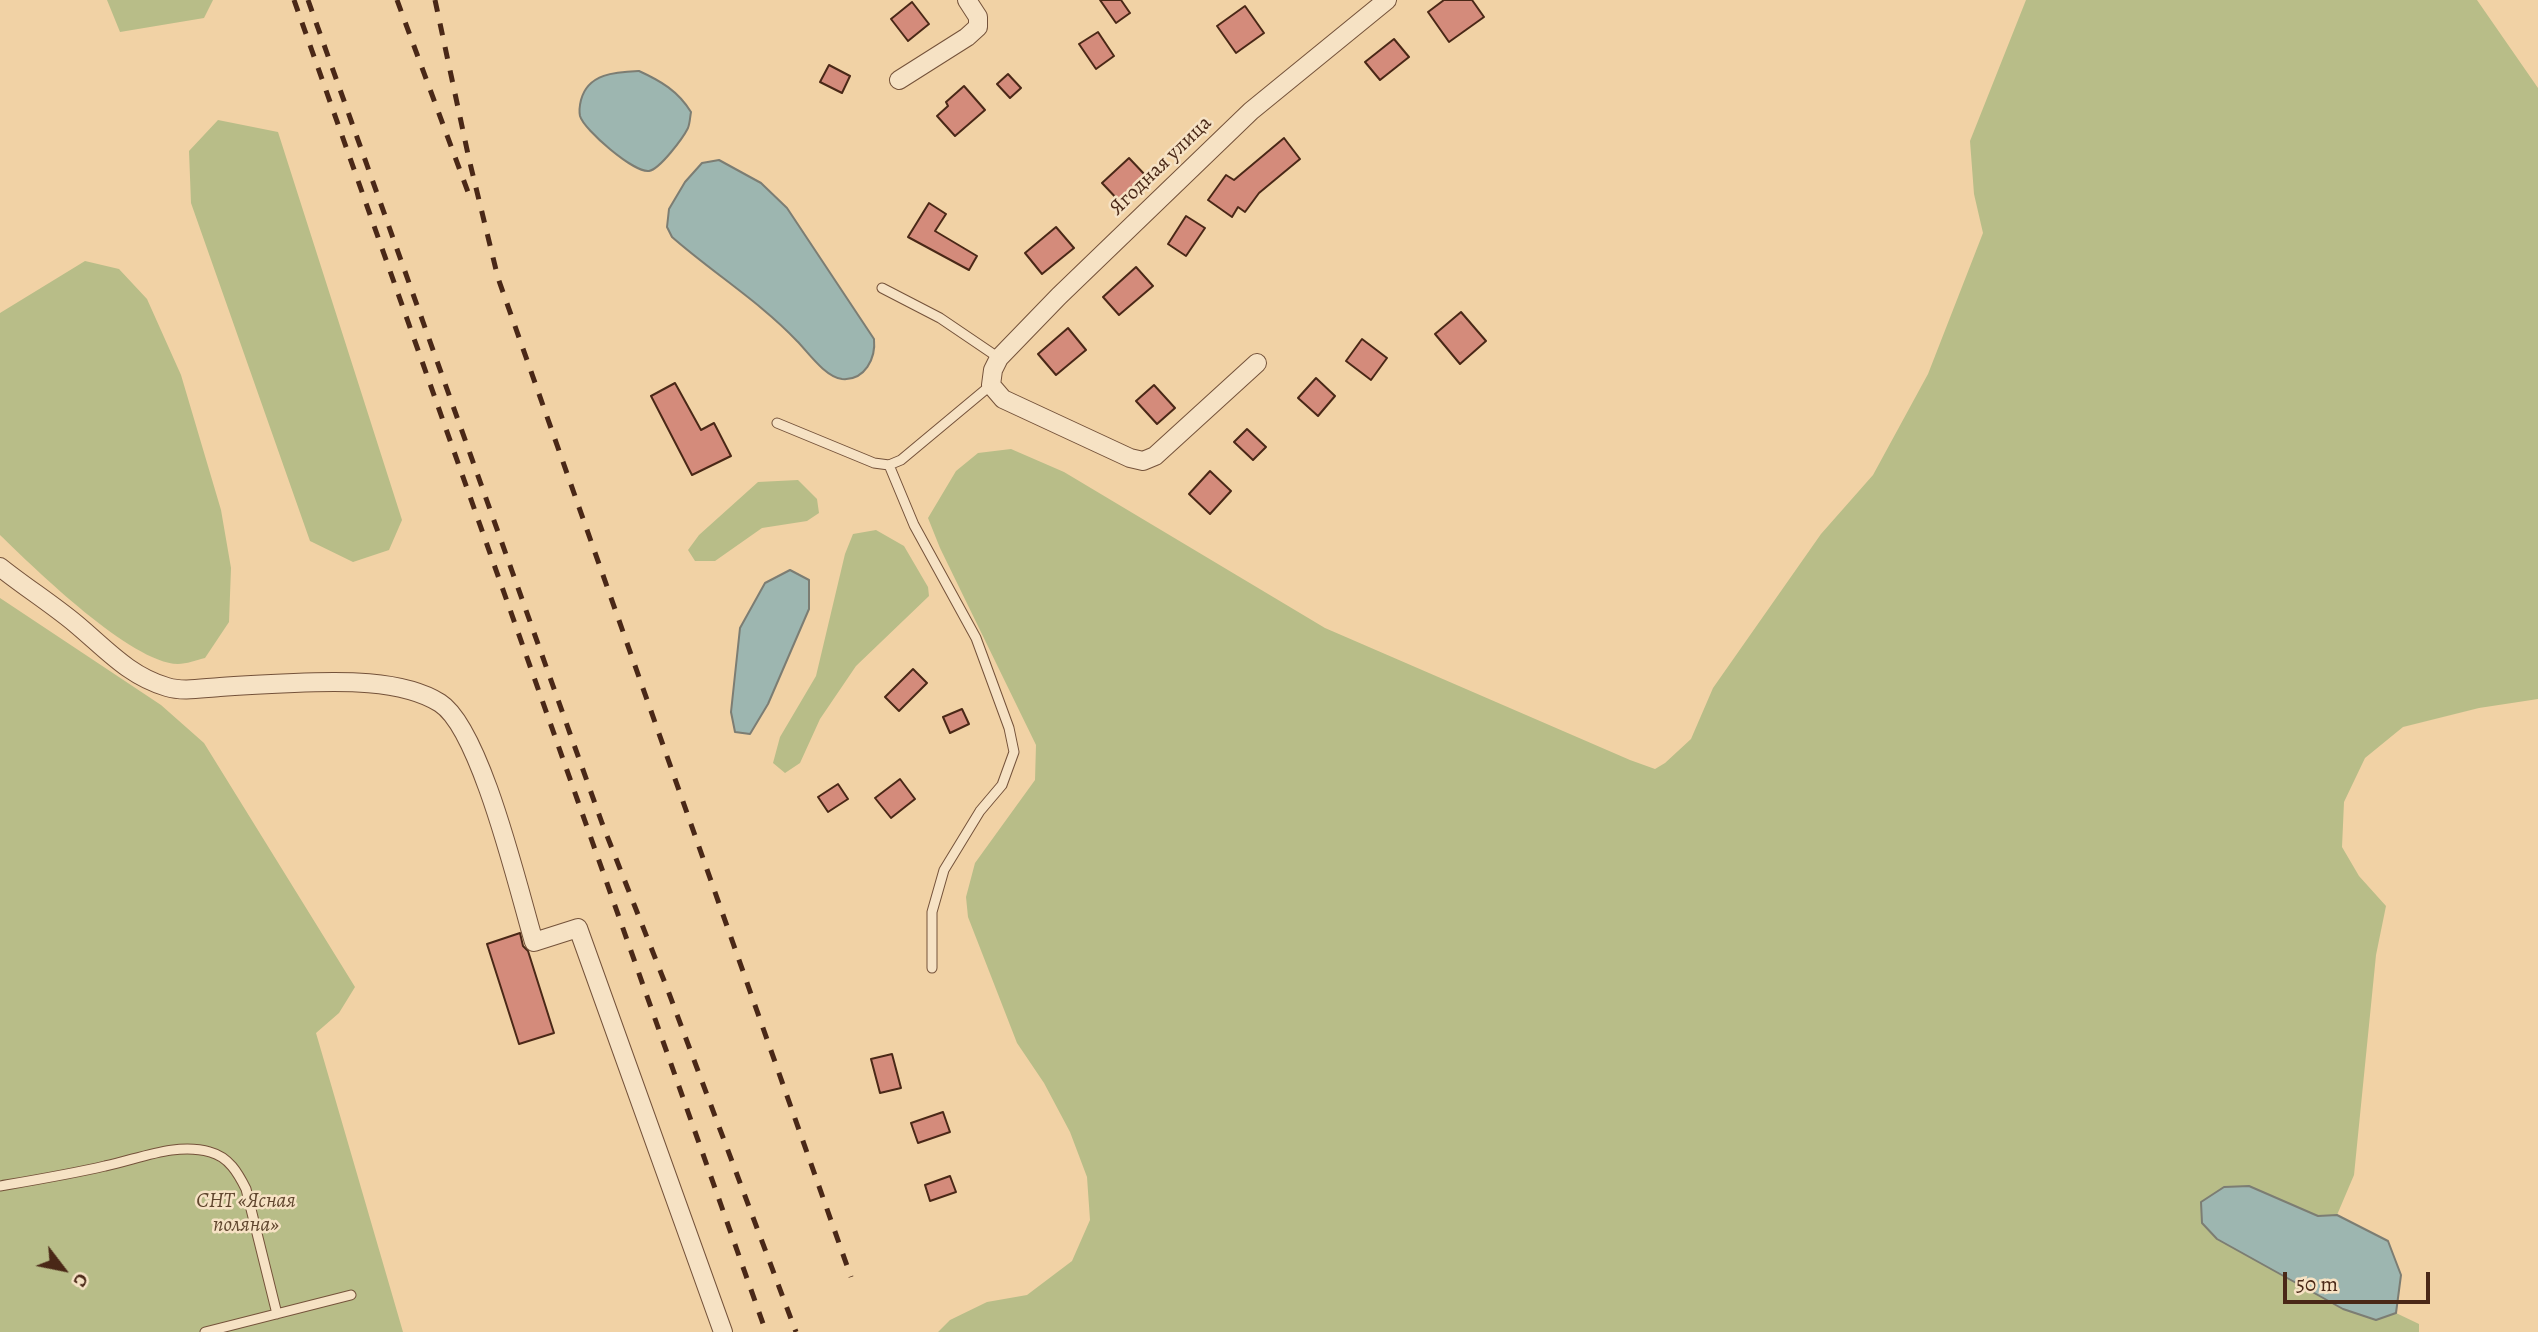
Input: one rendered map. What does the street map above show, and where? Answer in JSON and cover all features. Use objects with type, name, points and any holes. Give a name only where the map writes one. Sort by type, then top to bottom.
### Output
[{"type":"street","points":[[899,80],[967,37],[978,27],[978,17],[967,0]]},
{"type":"street","name":"Ягодная улица","points":[[991,384],[993,370],[999,358],[1059,296],[1251,111],[1387,0]]},
{"type":"street","points":[[991,384],[1003,398],[1130,458],[1143,461],[1155,456],[1257,363]]},
{"type":"street","points":[[0,567],[75,623],[118,663],[146,679],[170,688],[326,682],[369,684],[424,696],[441,704],[456,719],[470,743],[491,796],[534,942],[578,928],[723,1332]]},
{"type":"lane","points":[[882,288],[940,318],[999,358]]},
{"type":"lane","points":[[777,423],[874,463],[888,466],[901,460],[991,384]]},
{"type":"lane","points":[[888,466],[914,525],[976,638],[1010,728],[1014,752],[1002,785],[980,811],[944,870],[932,912],[932,968]]},
{"type":"lane","points":[[0,1186],[104,1167],[172,1150],[212,1152],[232,1166],[246,1189],[277,1314]]},
{"type":"lane","points":[[205,1332],[351,1294]]},
{"type":"green space","points":[[107,0],[213,0],[204,18],[120,32]]},
{"type":"green space","points":[[2026,0],[2477,0],[2538,88],[2538,699],[2479,708],[2403,727],[2365,758],[2344,802],[2342,847],[2359,876],[2386,906],[2376,955],[2354,1175],[2337,1215],[2318,1216],[2249,1186],[2376,1320],[2396,1313],[2419,1324],[2419,1332],[938,1332],[950,1320],[987,1302],[1027,1295],[1072,1261],[1090,1220],[1087,1177],[1070,1132],[1044,1083],[1017,1043],[968,917],[966,897],[975,863],[1035,780],[1036,745],[928,518],[956,471],[978,453],[1011,449],[1064,472],[1325,628],[1655,769],[1691,739],[1713,688],[1821,534],[1873,475],[1928,374],[1983,233],[1974,194],[1970,141]]},
{"type":"green space","points":[[218,120],[278,132],[402,520],[389,550],[353,562],[310,541],[191,203],[189,151]]},
{"type":"green space","points":[[85,261],[119,269],[147,299],[181,375],[221,510],[231,568],[229,622],[205,658],[188,663],[158,660],[110,632],[84,612],[0,535],[0,313]]},
{"type":"green space","points":[[798,480],[817,499],[819,513],[807,521],[762,528],[715,561],[695,561],[688,550],[699,535],[758,482]]},
{"type":"green space","points":[[876,530],[904,546],[928,587],[929,596],[856,666],[820,719],[800,763],[785,773],[773,763],[780,737],[816,676],[845,554],[853,534]]},
{"type":"green space","name":"СНТ «Ясная поляна»","points":[[0,598],[161,705],[204,743],[355,987],[339,1013],[316,1033],[403,1332],[0,1332]]},
{"type":"water","points":[[639,71],[668,87],[691,112],[688,128],[681,139],[665,159],[649,171],[632,165],[610,150],[590,131],[580,116],[585,91],[596,79],[612,73]]},
{"type":"water","points":[[719,160],[761,183],[787,208],[874,339],[871,361],[857,376],[842,379],[829,374],[768,313],[672,237],[667,227],[669,209],[685,182],[702,163]]},
{"type":"water","points":[[790,570],[809,580],[809,609],[768,704],[750,734],[735,732],[731,712],[740,628],[765,583]]},
{"type":"water","points":[[2249,1186],[2318,1216],[2337,1215],[2388,1241],[2401,1275],[2396,1313],[2376,1320],[2343,1309],[2217,1239],[2202,1223],[2201,1202],[2224,1187]]},
{"type":"building","points":[[1100,0],[1121,0],[1130,13],[1116,23]]},
{"type":"building","points":[[1444,0],[1472,0],[1484,17],[1449,42],[1428,12]]},
{"type":"building","points":[[912,2],[929,24],[908,41],[891,19]]},
{"type":"building","points":[[1245,6],[1264,33],[1236,53],[1217,26]]},
{"type":"building","points":[[1098,32],[1114,56],[1096,69],[1079,44]]},
{"type":"building","points":[[1394,39],[1409,57],[1380,80],[1365,62]]},
{"type":"building","points":[[829,65],[850,76],[842,93],[820,82]]},
{"type":"building","points":[[1008,74],[1021,88],[1010,98],[997,84]]},
{"type":"building","points":[[964,86],[985,110],[955,136],[937,116],[948,106],[946,102]]},
{"type":"building","points":[[1284,138],[1300,159],[1259,193],[1245,212],[1238,207],[1232,217],[1208,200],[1226,175],[1234,180]]},
{"type":"building","points":[[1129,158],[1147,177],[1120,202],[1102,183]]},
{"type":"building","points":[[929,203],[946,214],[935,231],[977,256],[969,270],[908,237]]},
{"type":"building","points":[[1186,216],[1205,228],[1186,256],[1168,244]]},
{"type":"building","points":[[1056,227],[1074,248],[1042,274],[1025,253]]},
{"type":"building","points":[[1136,267],[1153,286],[1119,315],[1103,297]]},
{"type":"building","points":[[1461,312],[1486,341],[1460,364],[1435,334]]},
{"type":"building","points":[[1068,328],[1086,350],[1056,375],[1038,354]]},
{"type":"building","points":[[1362,339],[1387,358],[1371,380],[1346,361]]},
{"type":"building","points":[[1316,378],[1335,396],[1318,416],[1298,398]]},
{"type":"building","points":[[675,383],[701,430],[714,423],[731,456],[692,475],[651,396]]},
{"type":"building","points":[[1154,385],[1175,408],[1157,424],[1136,401]]},
{"type":"building","points":[[1247,429],[1266,447],[1253,460],[1234,442]]},
{"type":"building","points":[[1210,471],[1231,491],[1210,514],[1189,494]]},
{"type":"building","points":[[913,669],[927,683],[899,711],[885,697]]},
{"type":"building","points":[[962,709],[969,724],[950,733],[943,717]]},
{"type":"building","points":[[900,779],[915,799],[891,818],[875,798]]},
{"type":"building","points":[[838,784],[848,799],[828,812],[818,797]]},
{"type":"building","points":[[520,933],[554,1033],[519,1044],[487,944]]},
{"type":"building","points":[[892,1054],[901,1088],[880,1093],[871,1059]]},
{"type":"building","points":[[943,1112],[950,1132],[918,1143],[911,1123]]},
{"type":"building","points":[[950,1176],[956,1192],[930,1201],[925,1185]]},
{"type":"railway","points":[[294,0],[766,1332]]},
{"type":"railway","points":[[308,0],[602,823],[796,1332]]},
{"type":"railway","points":[[397,0],[468,192]]},
{"type":"railway","points":[[435,0],[498,278],[851,1277]]}]
